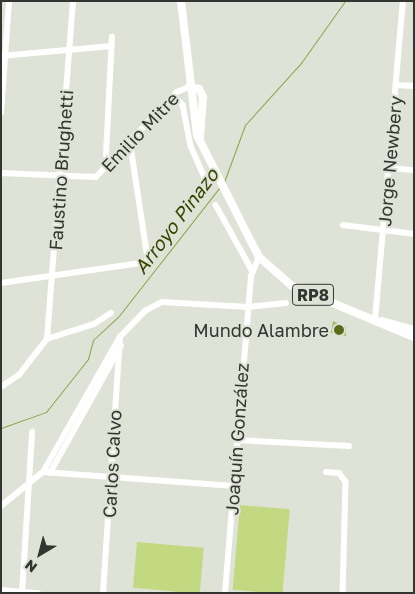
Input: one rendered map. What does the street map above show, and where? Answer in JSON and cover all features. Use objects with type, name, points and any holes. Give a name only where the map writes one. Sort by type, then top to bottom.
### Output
[{"type":"main road","name":"RP8","points":[[181,1],[189,87],[200,144],[217,180],[259,257],[284,282],[414,337]]},
{"type":"main road","points":[[189,87],[199,89],[203,97],[200,144]]},
{"type":"main road","name":"RP8","points":[[375,320],[414,330]]},
{"type":"street","points":[[1,113],[9,1]]},
{"type":"street","name":"Faustino Brughetti","points":[[47,339],[54,276],[73,1]]},
{"type":"street","name":"Jorge Newbery","points":[[375,320],[385,232],[403,1]]},
{"type":"street","points":[[109,164],[106,155],[112,36]]},
{"type":"street","points":[[4,56],[112,46]]},
{"type":"street","points":[[396,85],[414,86]]},
{"type":"street","name":"Emilio Mitre","points":[[1,173],[60,178],[92,178],[130,143],[174,96],[189,87]]},
{"type":"street","points":[[174,96],[183,105],[192,146],[209,187]]},
{"type":"street","points":[[1,283],[148,262],[130,143]]},
{"type":"street","points":[[390,168],[414,170]]},
{"type":"street","points":[[216,205],[252,270]]},
{"type":"street","points":[[343,225],[385,232],[414,234]]},
{"type":"street","name":"Joaquín González","points":[[225,593],[248,307],[252,270],[259,257]]},
{"type":"street","points":[[1,506],[43,472],[120,336],[134,319],[162,302],[248,307],[286,303]]},
{"type":"street","points":[[1,387],[19,375],[47,339],[94,324],[111,313]]},
{"type":"street","name":"Carlos Calvo","points":[[103,593],[114,478],[114,420],[122,344],[120,336]]},
{"type":"street","points":[[50,473],[122,344]]},
{"type":"street","points":[[22,592],[32,480],[32,432]]},
{"type":"street","points":[[237,440],[349,446]]},
{"type":"street","points":[[43,472],[234,486]]},
{"type":"street","points":[[326,472],[339,473],[346,482],[343,593]]},
{"type":"street","points":[[1,590],[38,593]]},
{"type":"green space","points":[[240,505],[290,509],[282,593],[233,590]]},
{"type":"green space","points":[[137,542],[204,548],[200,593],[133,588]]},
{"type":"building","name":"Mundo Alambre","points":[[333,321],[346,327],[346,336],[331,333]]},
{"type":"waterway","name":"Arroyo Pinazo","points":[[224,182],[245,125],[301,63],[345,1]]},
{"type":"waterway","name":"Arroyo Pinazo","points":[[1,428],[46,412],[88,359],[93,340],[118,317],[220,187]]},
{"type":"place","name":"Mundo Alambre","points":[[339,330]]}]
